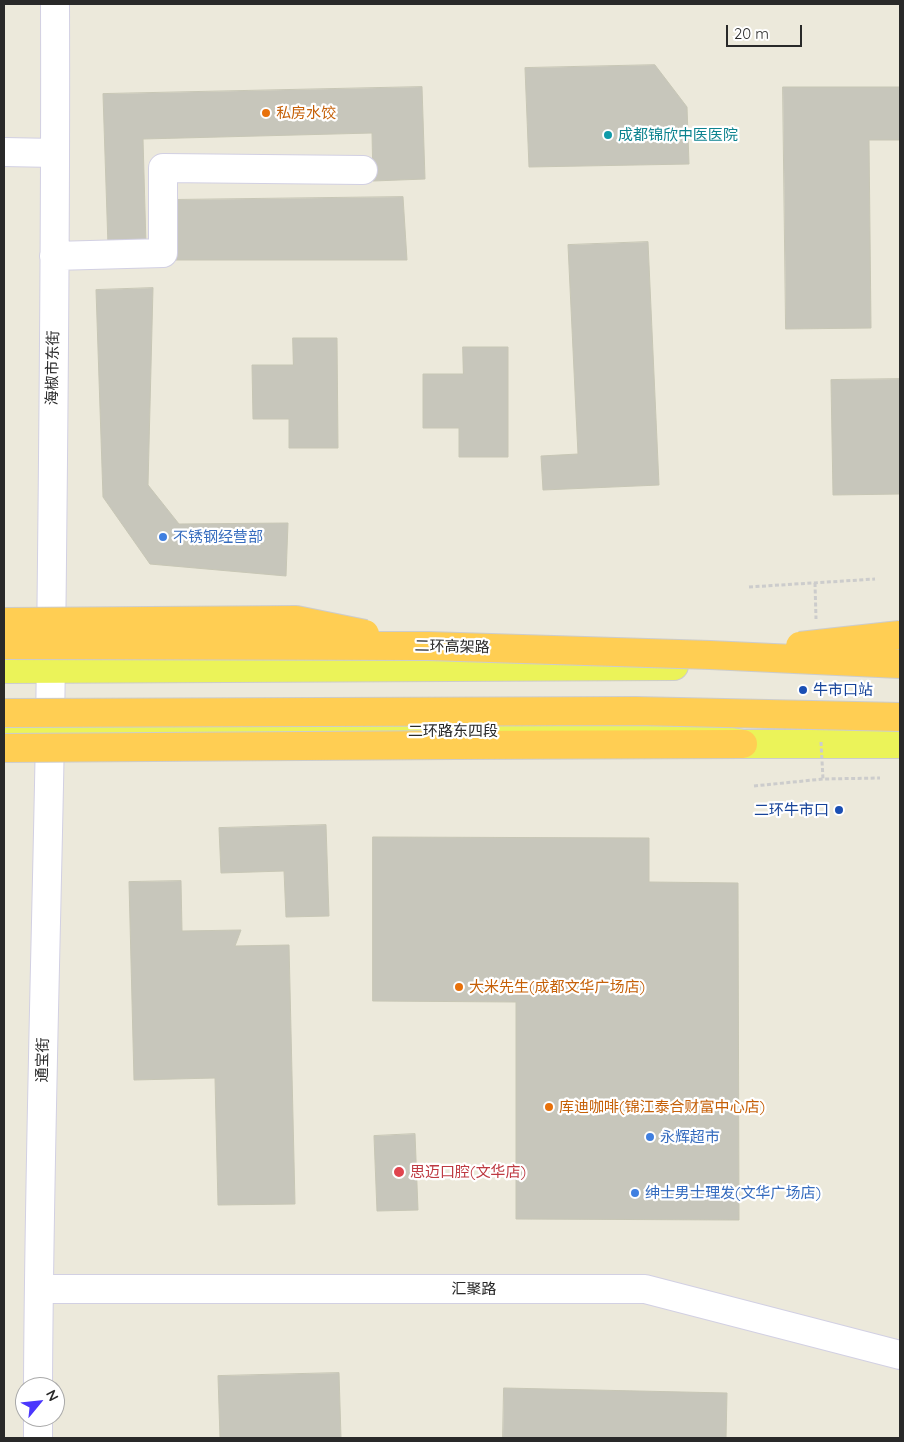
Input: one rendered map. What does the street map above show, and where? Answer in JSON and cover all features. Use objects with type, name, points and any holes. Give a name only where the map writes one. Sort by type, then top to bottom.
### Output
[{"type":"highway","points":[[4,622],[296,620],[428,646]]},
{"type":"highway","points":[[710,655],[900,635]]},
{"type":"highway","name":"二环高架路","points":[[4,645],[428,646],[710,655],[900,664]]},
{"type":"highway","points":[[4,712],[636,711],[900,718]]},
{"type":"highway","points":[[4,748],[743,744]]},
{"type":"main road","points":[[4,669],[900,664]]},
{"type":"main road","name":"二环路东四段","points":[[4,733],[668,730],[743,744],[900,744]]},
{"type":"street","name":"海椒市东街","points":[[50,733],[55,4]]},
{"type":"street","points":[[4,152],[55,153]]},
{"type":"street","points":[[54,256],[163,254],[162,168],[363,170]]},
{"type":"street","name":"通宝街","points":[[38,1377],[50,733]]},
{"type":"street","name":"汇聚路","points":[[39,1289],[645,1289],[900,1355]]},
{"type":"path","points":[[749,587],[875,579]]},
{"type":"path","points":[[754,786],[823,779],[880,778]]},
{"type":"building","name":"成都锦欣中医医院","points":[[655,65],[687,107],[689,164],[529,167],[525,68]]},
{"type":"building","points":[[422,87],[425,179],[373,181],[372,133],[143,139],[146,245],[108,246],[103,94]]},
{"type":"building","points":[[783,87],[900,87],[900,140],[869,140],[871,328],[786,329]]},
{"type":"building","points":[[403,197],[407,260],[173,260],[168,200]]},
{"type":"building","points":[[648,242],[659,485],[543,490],[541,456],[578,454],[568,245]]},
{"type":"building","points":[[153,288],[148,485],[179,524],[288,523],[286,576],[150,564],[103,497],[96,290]]},
{"type":"building","points":[[293,338],[337,338],[338,448],[289,448],[289,419],[253,419],[252,365],[293,365]]},
{"type":"building","points":[[463,347],[508,347],[508,457],[459,457],[459,428],[423,428],[423,374],[463,374]]},
{"type":"building","points":[[900,379],[900,494],[833,495],[831,380]]},
{"type":"building","points":[[326,825],[329,916],[286,917],[284,871],[221,873],[219,828]]},
{"type":"building","points":[[373,837],[649,838],[649,882],[738,883],[739,1220],[516,1219],[516,1002],[373,1001]]},
{"type":"building","points":[[181,881],[182,931],[241,930],[235,946],[289,945],[295,1204],[218,1205],[215,1078],[134,1080],[129,882]]},
{"type":"building","points":[[415,1134],[418,1210],[377,1211],[374,1136]]},
{"type":"building","points":[[339,1373],[341,1438],[220,1438],[218,1376]]},
{"type":"building","points":[[504,1388],[727,1393],[726,1438],[503,1438]]},
{"type":"place","name":"私房水饺","points":[[266,113]]},
{"type":"place","name":"成都锦欣中医医院","points":[[608,135]]},
{"type":"place","name":"不锈钢经营部","points":[[163,537]]},
{"type":"place","name":"牛市口站","points":[[803,690]]},
{"type":"place","name":"二环牛市口","points":[[839,810]]},
{"type":"place","name":"大米先生(成都文华广场店)","points":[[459,987]]},
{"type":"place","name":"库迪咖啡(锦江泰合财富中心店)","points":[[549,1107]]},
{"type":"place","name":"永辉超市","points":[[650,1137]]},
{"type":"place","name":"思迈口腔(文华店)","points":[[399,1172]]},
{"type":"place","name":"绅士男士理发(文华广场店)","points":[[635,1193]]}]
